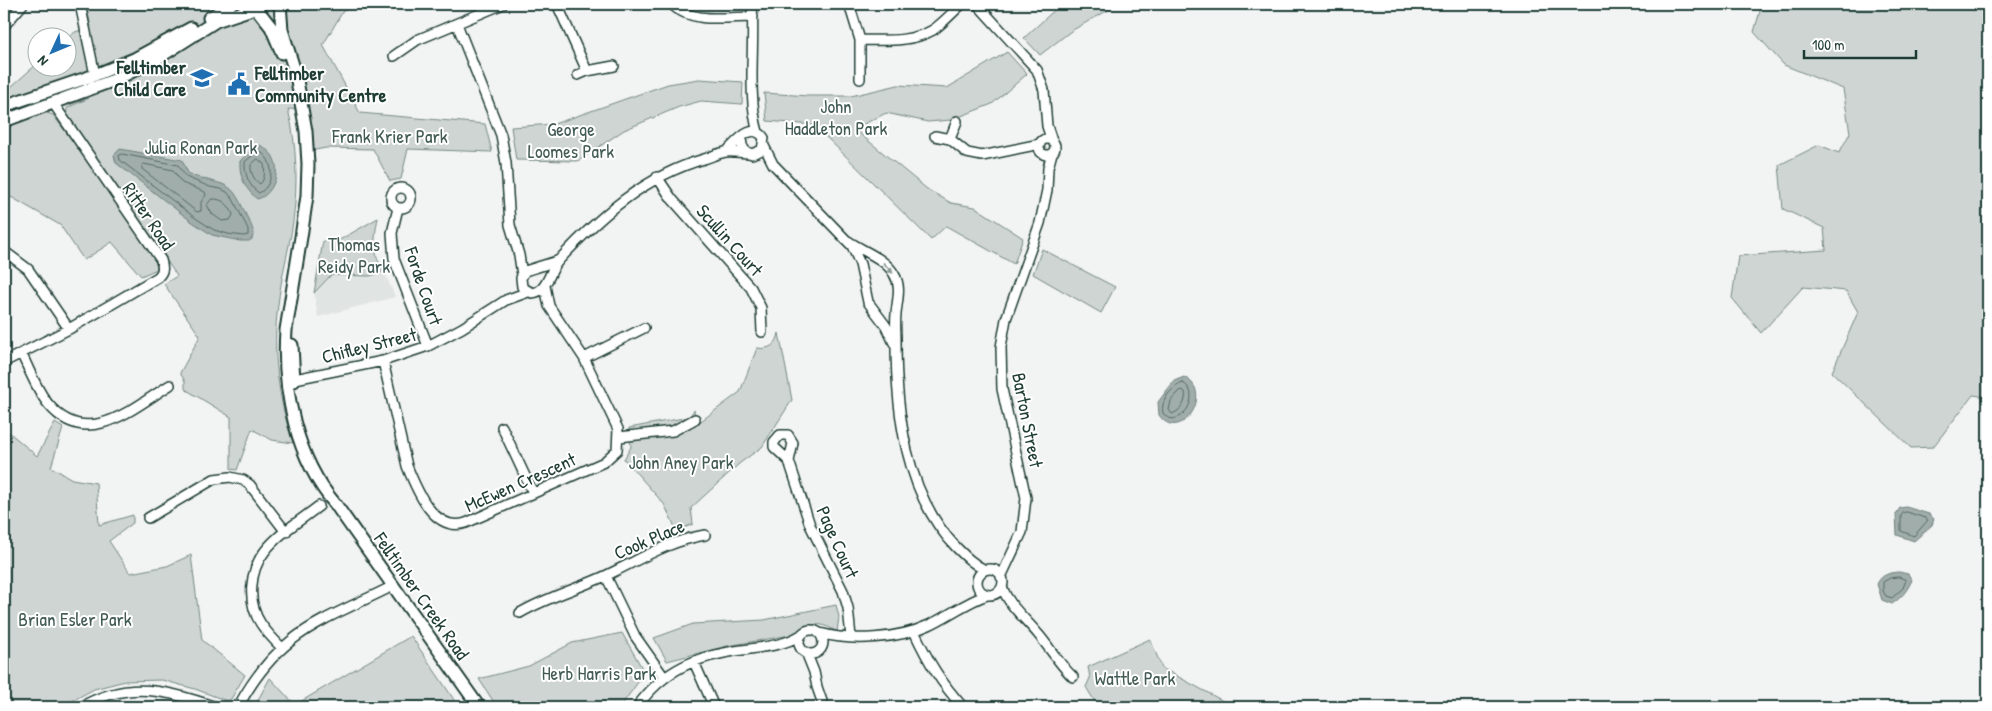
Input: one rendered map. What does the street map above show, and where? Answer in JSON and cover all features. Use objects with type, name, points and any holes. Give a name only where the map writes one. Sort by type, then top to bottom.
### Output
[{"type":"main road","points":[[4,106],[94,75],[134,58],[182,34],[231,4]]},
{"type":"main road","points":[[4,121],[98,87],[139,69],[216,21],[254,7],[268,10],[278,4]]},
{"type":"main road","name":"Felltimber Creek Road","points":[[278,4],[282,30],[296,75],[306,131],[308,164],[307,196],[284,348],[291,380],[310,445],[336,504],[479,707]]},
{"type":"main road","name":"Felltimber Creek Road","points":[[254,7],[274,35],[290,76],[298,88]]},
{"type":"main road","points":[[94,75],[98,87]]},
{"type":"main road","points":[[46,91],[53,103]]},
{"type":"street","points":[[4,26],[23,4]]},
{"type":"street","points":[[80,4],[94,75]]},
{"type":"street","points":[[394,56],[417,40],[504,4]]},
{"type":"street","points":[[557,4],[572,40],[582,73],[614,66]]},
{"type":"street","points":[[671,4],[691,16],[753,17]]},
{"type":"street","points":[[752,4],[753,115],[758,132],[764,138],[764,146],[773,164],[848,241],[859,260],[868,302],[888,330],[896,350]]},
{"type":"street","points":[[849,4],[860,40],[860,79]]},
{"type":"street","points":[[860,40],[915,38],[938,26],[962,4]]},
{"type":"street","name":"Barton Street","points":[[977,4],[1037,70],[1044,90],[1047,126],[1043,146],[1048,168]]},
{"type":"street","points":[[457,24],[501,135],[506,163],[510,225],[518,255],[522,287],[550,306]]},
{"type":"street","name":"Ritter Road","points":[[4,362],[22,355],[69,329],[162,273],[163,267],[160,260],[53,103]]},
{"type":"street","points":[[753,115],[741,145],[750,154],[773,164]]},
{"type":"street","points":[[950,139],[957,121]]},
{"type":"street","points":[[726,152],[745,135],[758,132]]},
{"type":"street","points":[[935,136],[950,139],[960,149],[974,155],[989,155],[1014,148],[1043,146]]},
{"type":"street","points":[[530,293],[540,292],[557,261],[610,210],[657,177],[682,165],[726,152],[750,154],[760,152],[764,146]]},
{"type":"street","name":"Barton Street","points":[[1001,577],[1022,532],[1026,498],[1002,389],[1001,347],[1006,319],[1040,223],[1046,198],[1048,168],[1055,146],[1043,146]]},
{"type":"street","name":"Scullin Court","points":[[657,177],[672,200],[751,288],[761,308],[762,332]]},
{"type":"street","name":"Forde Court","points":[[398,208],[392,233],[394,259],[428,346]]},
{"type":"street","points":[[848,241],[884,262],[892,270],[897,280],[896,350],[902,424],[912,472],[922,498],[938,526],[968,560],[980,591],[1012,605]]},
{"type":"street","points":[[4,251],[28,269],[69,329]]},
{"type":"street","points":[[518,255],[544,275],[550,306],[584,358],[618,429],[619,437],[673,431],[695,419]]},
{"type":"street","points":[[521,278],[534,268],[557,261]]},
{"type":"street","name":"Chifley Street","points":[[506,300],[521,278]]},
{"type":"street","name":"Chifley Street","points":[[291,380],[384,360],[428,346],[462,328],[506,300],[530,293]]},
{"type":"street","points":[[584,358],[644,328]]},
{"type":"street","points":[[22,355],[48,404],[64,418],[84,425],[93,426],[112,421],[170,385]]},
{"type":"street","name":"McEwen Crescent","points":[[384,360],[408,466],[419,490],[439,520],[452,526],[459,525],[609,459],[616,450],[619,437]]},
{"type":"street","points":[[502,427],[533,493]]},
{"type":"street","name":"Page Court","points":[[789,461],[810,525],[843,592],[848,608],[851,637]]},
{"type":"street","points":[[148,518],[214,479],[230,477],[243,480],[250,485],[286,532]]},
{"type":"street","points":[[282,648],[260,623],[254,610],[252,596],[256,566],[264,552],[319,506]]},
{"type":"street","name":"Cook Place","points":[[520,613],[533,605],[606,576],[671,544],[705,535]]},
{"type":"street","points":[[968,560],[1001,577],[1002,587],[1012,605],[1039,635],[1060,664],[1073,677]]},
{"type":"street","points":[[964,605],[977,581],[989,570],[1008,561]]},
{"type":"street","name":"Cook Place","points":[[606,576],[635,636],[664,677]]},
{"type":"street","points":[[238,707],[258,675],[282,648],[316,623],[393,586]]},
{"type":"street","points":[[637,707],[664,677],[694,662],[717,654],[780,645],[810,630],[840,638],[881,637],[914,631],[934,623],[964,605],[1002,587]]},
{"type":"street","points":[[914,631],[931,666],[945,688],[963,707]]},
{"type":"street","points":[[814,672],[823,640],[820,633]]},
{"type":"street","points":[[801,635],[800,645],[805,651],[814,672],[817,688],[824,707]]},
{"type":"street","points":[[780,645],[814,653],[840,638]]},
{"type":"street","points":[[694,662],[714,707]]},
{"type":"street","points":[[81,707],[97,699],[119,692],[151,690],[176,694],[216,707]]},
{"type":"shaded area","points":[[384,271],[395,297],[318,317],[314,293],[331,275],[370,276]]},
{"type":"green space","points":[[86,4],[364,4],[343,11],[323,45],[360,113],[485,124],[492,152],[408,149],[401,179],[390,181],[373,149],[326,148],[310,151],[304,110],[288,109],[295,151],[296,194],[279,295],[276,323],[276,358],[283,409],[293,443],[272,440],[252,429],[237,470],[231,469],[231,417],[185,389],[185,381],[180,373],[200,336],[164,284],[177,276],[67,114],[67,108],[89,98],[47,113],[53,115],[89,163],[155,259],[157,269],[141,276],[112,242],[84,260],[60,225],[4,193],[4,93],[28,72],[28,78],[78,78],[78,31],[91,27]]},
{"type":"green space","points":[[1061,4],[1112,4],[1112,8],[1071,31],[1040,55],[1024,38]]},
{"type":"green space","points":[[1762,4],[1988,4],[1988,397],[1973,395],[1933,447],[1911,448],[1832,372],[1858,312],[1846,291],[1803,287],[1761,333],[1732,298],[1738,256],[1826,250],[1824,228],[1783,209],[1779,165],[1819,145],[1839,153],[1850,133],[1843,89],[1784,65],[1754,32]]},
{"type":"green space","name":"John Haddleton Park","points":[[1007,52],[1027,74],[992,104],[951,120],[928,122],[886,113],[854,129],[927,189],[951,203],[975,207],[1023,238],[1014,264],[946,226],[931,240],[814,125],[767,121],[764,93],[851,96],[898,85],[947,88]]},
{"type":"green space","name":"George Loomes Park","points":[[699,79],[743,82],[742,104],[701,101],[679,107],[624,130],[578,161],[516,160],[511,127],[554,124],[668,84]]},
{"type":"green space","name":"Thomas Reidy Park","points":[[378,218],[375,246],[377,258],[384,271],[370,276],[331,275],[314,293],[323,241],[336,242]]},
{"type":"green space","points":[[1042,249],[1115,287],[1101,313],[1033,274]]},
{"type":"green space","name":"John Aney Park","points":[[779,333],[792,400],[762,447],[740,463],[691,508],[693,524],[677,531],[664,504],[624,459],[631,447],[629,428],[689,417],[694,410],[697,424],[740,392],[757,348],[772,346]]},
{"type":"green space","name":"Brian Esler Park","points":[[55,423],[63,428],[51,467],[72,479],[96,483],[99,525],[133,515],[133,523],[109,541],[130,573],[167,566],[191,555],[202,640],[245,675],[231,699],[227,701],[195,689],[162,680],[125,681],[94,689],[61,707],[4,707],[4,428],[37,456]]},
{"type":"green space","points":[[836,605],[839,617],[837,632],[826,626],[816,624],[806,627],[797,634],[727,646],[667,661],[654,638],[693,624],[764,620]]},
{"type":"green space","name":"Herb Harris Park","points":[[622,633],[642,668],[639,681],[620,707],[579,707],[577,705],[573,707],[497,707],[479,679],[529,666],[572,643]]},
{"type":"green space","points":[[411,636],[459,707],[254,707],[270,678],[295,705]]},
{"type":"green space","name":"Wattle Park","points":[[1150,639],[1162,668],[1234,707],[1098,707],[1086,687],[1090,678],[1088,667]]},
{"type":"water","points":[[260,145],[274,159],[276,177],[271,189],[257,199],[244,182],[240,161],[252,149]]},
{"type":"water","points":[[120,149],[182,160],[188,173],[227,186],[238,198],[251,225],[253,230],[252,239],[240,241],[212,235],[191,221],[116,163],[114,155]]},
{"type":"water","points":[[1184,377],[1193,384],[1197,394],[1196,404],[1185,421],[1176,424],[1167,423],[1159,415],[1158,402],[1174,381]]},
{"type":"water","points":[[1906,507],[1929,514],[1934,519],[1932,525],[1914,541],[1897,535],[1896,514],[1900,508]]},
{"type":"water","points":[[1899,572],[1908,574],[1912,580],[1908,587],[1892,604],[1882,600],[1877,584],[1886,575]]},
{"type":"place","name":"Felltimber Child Care","points":[[202,78]]},
{"type":"place","name":"Felltimber Community Centre","points":[[239,84]]},
{"type":"park label","name":"Frank Krier Park","points":[[390,136]]},
{"type":"park label","name":"Julia Ronan Park","points":[[201,147]]}]
